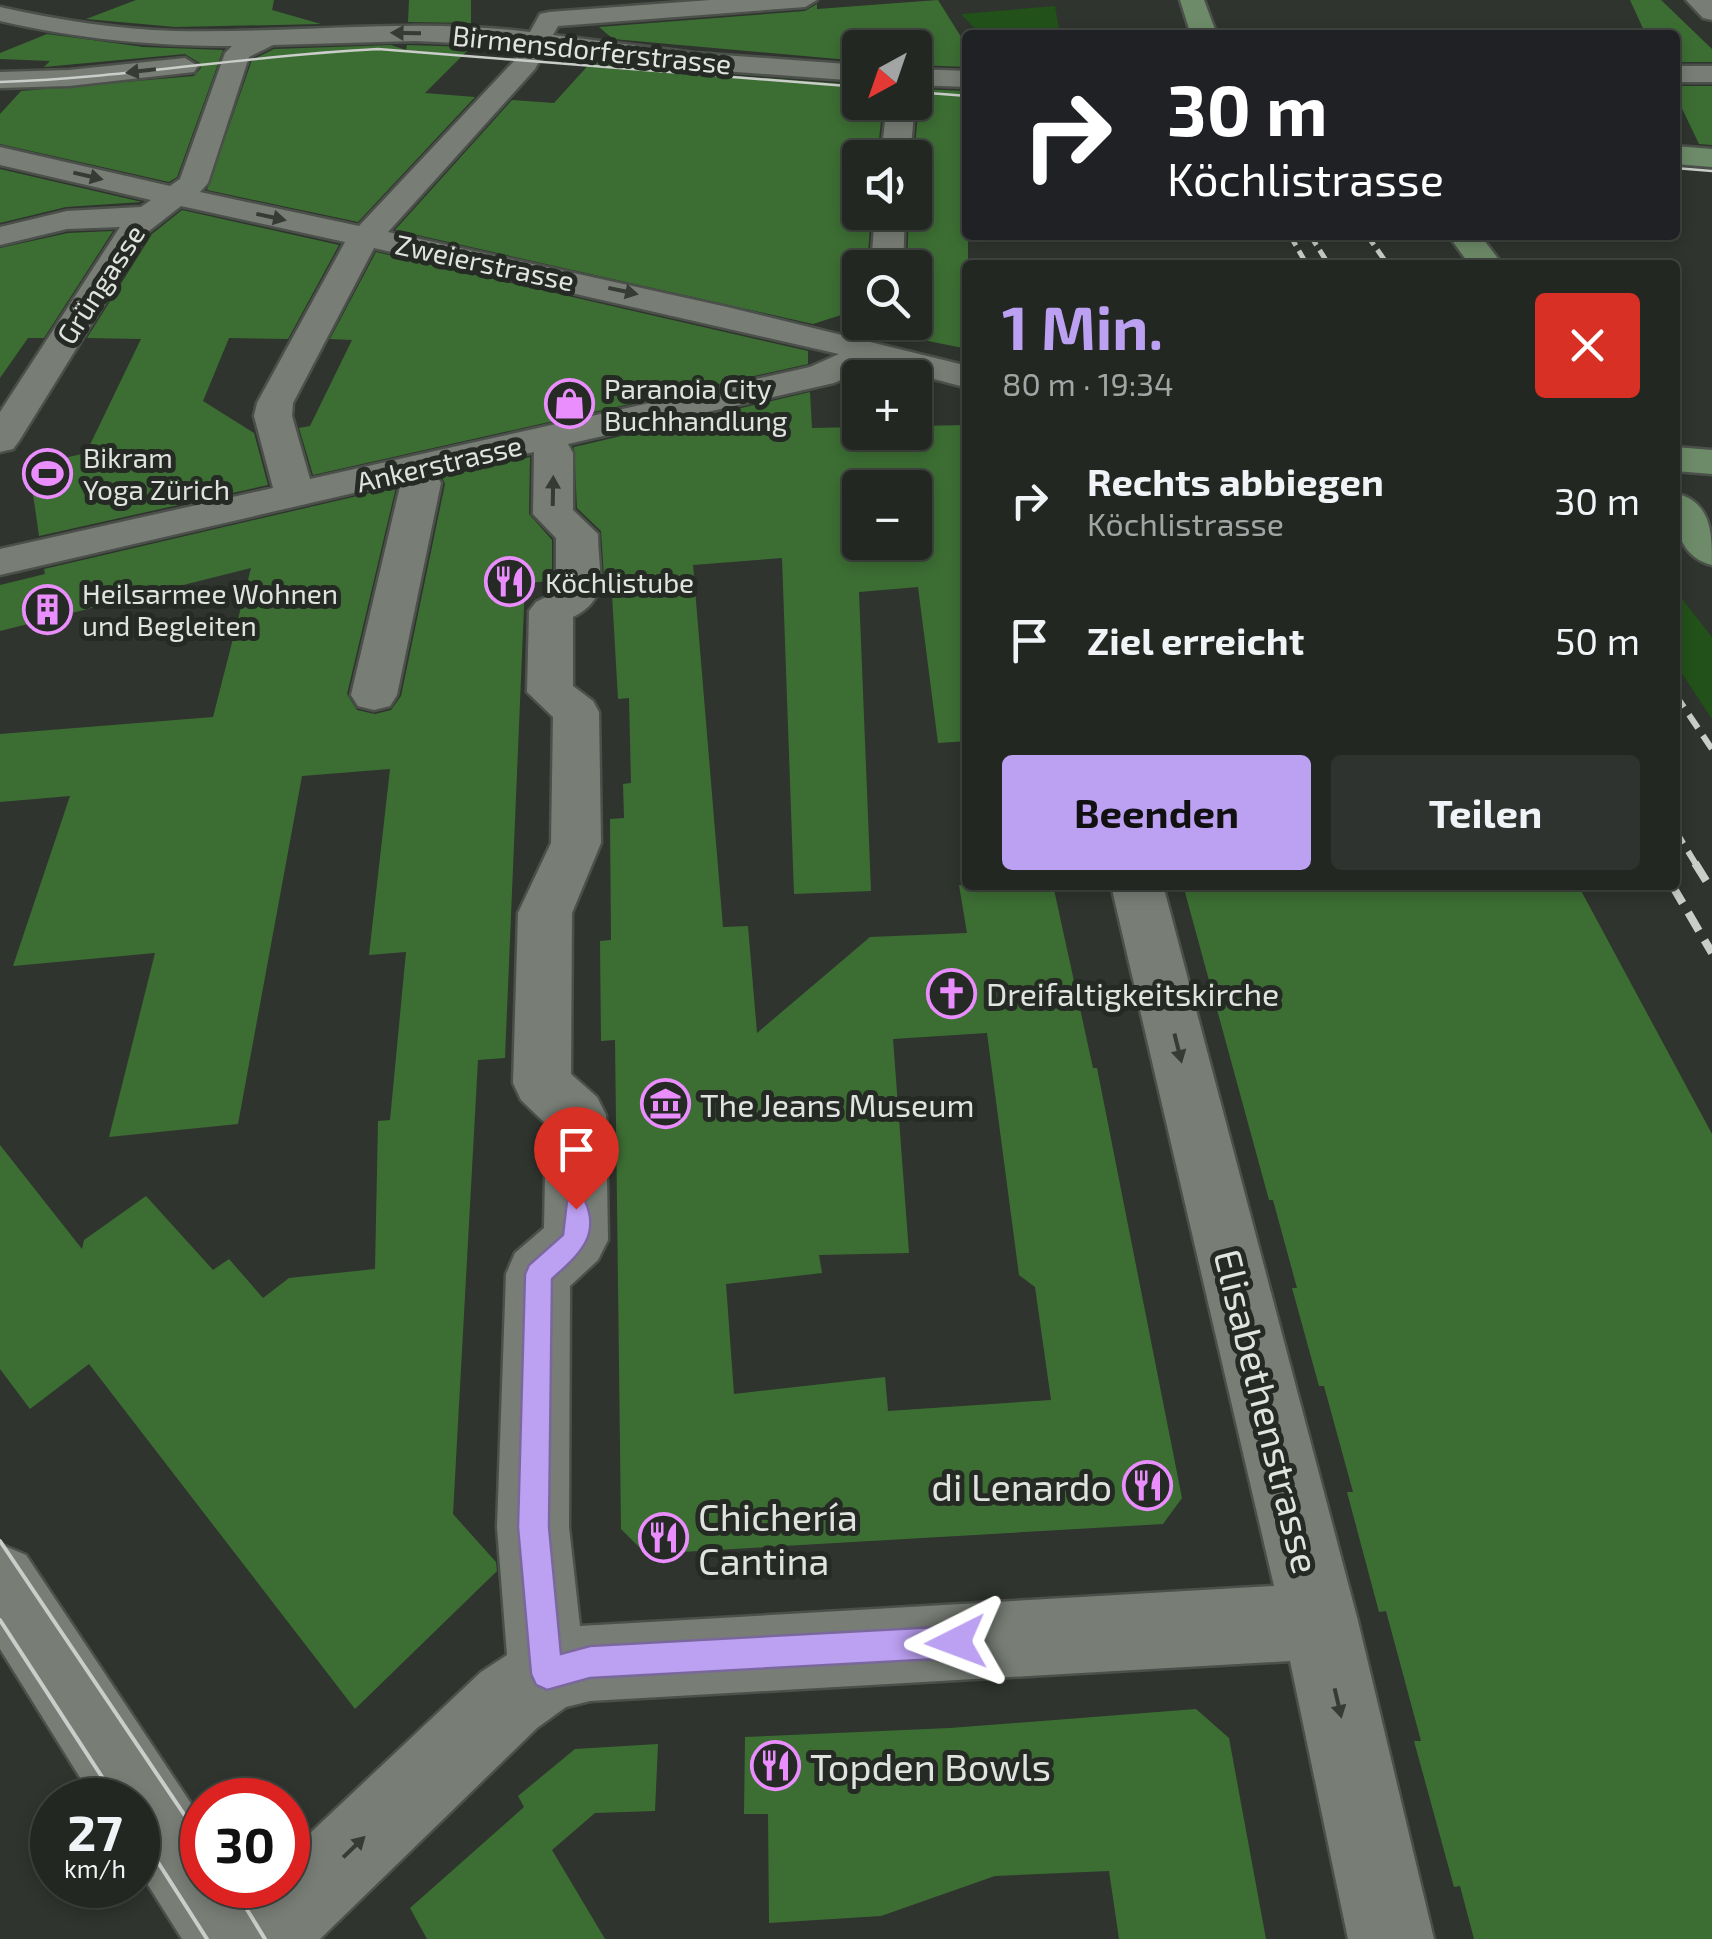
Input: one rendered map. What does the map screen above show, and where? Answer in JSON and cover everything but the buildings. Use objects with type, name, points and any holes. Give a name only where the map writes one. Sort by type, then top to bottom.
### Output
[{"type":"main road","points":[[1192,0],[1202,30]]},
{"type":"main road","points":[[1680,155],[1712,158]]},
{"type":"main road","points":[[1468,240],[1483,260]]},
{"type":"main road","points":[[1680,459],[1712,462]]},
{"type":"main road","points":[[1680,511],[1712,552]]},
{"type":"street","points":[[294,496],[273,416],[297,357],[354,252],[527,62],[538,22],[806,0]]},
{"type":"street","points":[[1698,0],[1712,13]]},
{"type":"street","name":"Birmensdorferstrasse","points":[[0,14],[116,37],[264,39],[538,22],[643,55],[842,72]]},
{"type":"street","points":[[0,80],[69,78],[237,59],[238,53],[264,39]]},
{"type":"street","name":"Grüngasse","points":[[0,441],[14,397],[145,216],[193,183],[237,59]]},
{"type":"street","points":[[1680,74],[1712,74]]},
{"type":"street","points":[[932,79],[962,79]]},
{"type":"street","name":"Zweierstrasse","points":[[0,156],[176,198],[642,295],[842,330]]},
{"type":"street","points":[[0,236],[67,220],[145,216]]},
{"type":"street","name":"Ankerstrasse","points":[[0,562],[821,376],[875,340]]},
{"type":"street","name":"Zweierstrasse","points":[[886,340],[962,374]]},
{"type":"street","points":[[546,439],[554,452],[553,514],[577,534],[577,598],[551,611],[550,692],[576,712],[576,844],[546,913],[542,1084],[576,1115],[576,1240],[538,1274],[534,1527],[547,1674]]},
{"type":"street","points":[[374,696],[421,483],[414,468]]},
{"type":"street","name":"Elisabethenstrasse","points":[[1139,890],[1320,1621],[1391,1939]]},
{"type":"street","points":[[0,1581],[232,1939]]},
{"type":"street","points":[[260,1939],[510,1700],[547,1674],[590,1662],[1320,1621]]},
{"type":"green space","points":[[1055,6],[1059,30],[976,30],[961,14]]},
{"type":"green space","points":[[1680,596],[1712,637],[1712,719],[1680,671]]},
{"type":"tram line","points":[[0,82],[378,49],[842,86]]},
{"type":"tram line","points":[[932,93],[962,96]]},
{"type":"tram line","points":[[1680,168],[1712,171]]},
{"type":"tram line","points":[[0,1541],[180,1808]]},
{"type":"tram line","points":[[0,1620],[103,1778]]},
{"type":"tram line","points":[[160,1865],[207,1939]]},
{"type":"tram line","points":[[246,1908],[265,1939]]},
{"type":"railway","points":[[1293,240],[1304,260]]},
{"type":"railway","points":[[1313,240],[1326,260]]},
{"type":"railway","points":[[1370,240],[1384,260]]},
{"type":"railway","points":[[1680,701],[1712,749]]},
{"type":"railway","points":[[1680,838],[1697,866]]},
{"type":"railway","points":[[1695,863],[1712,890]]},
{"type":"railway","points":[[1675,890],[1712,953]]},
{"type":"place","name":"Paranoia City Buchhandlung","points":[[569,404]]},
{"type":"place","name":"Bikram Yoga Zürich","points":[[48,473]]},
{"type":"place","name":"Köchlistube","points":[[510,582]]},
{"type":"place","name":"Heilsarmee Wohnen und Begleiten","points":[[47,609]]},
{"type":"place","name":"Dreifaltigkeitskirche","points":[[951,993]]},
{"type":"place","name":"The Jeans Museum","points":[[665,1104]]},
{"type":"place","name":"di Lenardo","points":[[1147,1486]]},
{"type":"place","name":"Chichería Cantina","points":[[663,1538]]},
{"type":"place","name":"Topden Bowls","points":[[775,1766]]},
{"type":"route","points":[[576,1209],[576,1240],[538,1274],[534,1527],[547,1674],[590,1662],[956,1642]]}]
